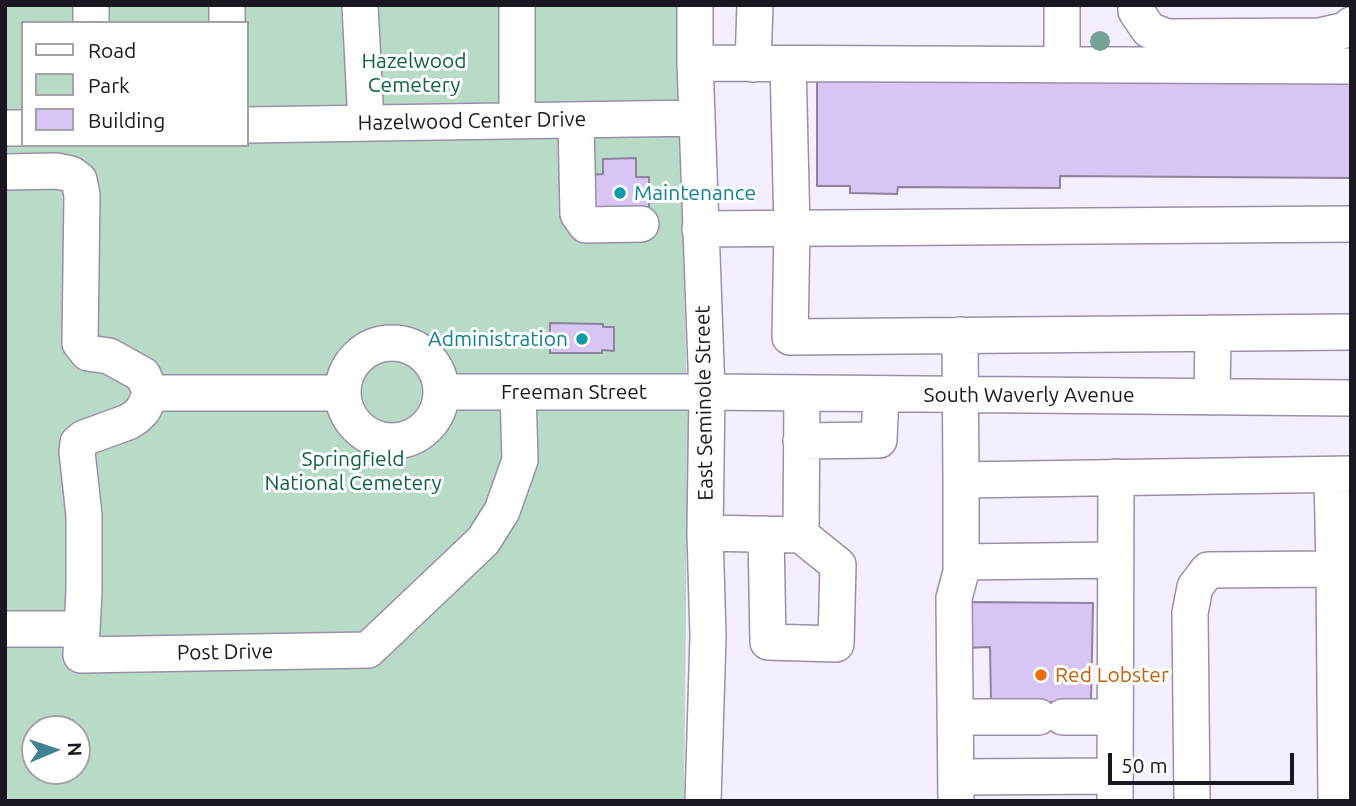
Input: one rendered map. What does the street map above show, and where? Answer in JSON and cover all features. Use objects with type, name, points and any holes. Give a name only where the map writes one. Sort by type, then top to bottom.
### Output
[{"type":"street","points":[[360,5],[366,123]]},
{"type":"street","points":[[517,5],[517,120]]},
{"type":"street","name":"East Seminole Street","points":[[695,5],[696,118],[706,392],[705,533],[708,636],[703,801]]},
{"type":"street","points":[[753,64],[755,5]]},
{"type":"street","points":[[1062,5],[1062,65]]},
{"type":"street","points":[[1136,5],[1136,11],[1149,30],[1167,37],[1319,36],[1346,30],[1351,25]]},
{"type":"street","points":[[695,64],[1351,66]]},
{"type":"street","points":[[788,64],[792,228],[790,337],[1351,332]]},
{"type":"street","name":"Hazelwood Center Drive","points":[[248,125],[696,118]]},
{"type":"street","points":[[576,120],[578,214],[586,225],[641,224]]},
{"type":"street","points":[[5,172],[57,172],[71,174],[79,180],[82,195],[80,343],[88,353],[109,356],[142,375],[150,393],[143,410],[136,417],[83,438],[78,443],[84,515],[81,642]]},
{"type":"street","points":[[701,229],[1351,225]]},
{"type":"street","points":[[1212,397],[1213,333]]},
{"type":"street","points":[[960,335],[961,572],[954,598],[956,789],[1115,788],[1116,477]]},
{"type":"street","points":[[391,343],[406,345],[420,352],[431,363],[438,376],[441,392],[438,409],[430,424],[417,435],[401,441],[384,441],[368,435],[354,424],[346,410],[343,393],[345,377],[351,364],[362,353],[376,345],[391,343]]},
{"type":"street","name":"Freeman Street","points":[[441,392],[706,392]]},
{"type":"street","name":"Post Drive","points":[[5,628],[81,642],[368,650],[483,541],[502,511],[520,460],[518,392]]},
{"type":"street","name":"South Waverly Avenue","points":[[706,392],[1351,398]]},
{"type":"street","points":[[150,393],[343,393]]},
{"type":"street","points":[[801,535],[802,393]]},
{"type":"street","points":[[801,441],[879,440],[881,394]]},
{"type":"street","points":[[961,480],[1342,475],[1334,569],[1336,792]]},
{"type":"street","points":[[705,533],[766,534],[801,535],[838,565],[836,644],[768,642],[766,534]]},
{"type":"street","points":[[961,562],[1116,560]]},
{"type":"street","points":[[1192,801],[1190,613],[1195,587],[1209,570],[1334,569]]},
{"type":"street","points":[[955,717],[1115,717]]},
{"type":"green space","name":"Springfield National Cemetery","points":[[5,5],[677,5],[688,427],[684,801],[5,801],[5,146],[248,147],[248,21],[21,21],[21,143],[5,143]]},
{"type":"building","points":[[817,77],[1351,80],[1351,178],[1060,176],[1060,188],[898,187],[897,194],[850,193],[850,186],[817,186]]},
{"type":"building","name":"Maintenance","points":[[636,158],[636,177],[649,177],[649,210],[590,210],[590,175],[603,174],[603,159]]},
{"type":"building","name":"Administration","points":[[550,323],[603,324],[603,327],[614,327],[614,351],[550,353]]},
{"type":"building","name":"Red Lobster","points":[[966,602],[1093,603],[1091,702],[991,702],[990,647],[966,648]]},
{"type":"place","name":"Maintenance","points":[[620,193]]},
{"type":"place","name":"Administration","points":[[582,339]]},
{"type":"place","name":"Red Lobster","points":[[1041,675]]},
{"type":"park label","name":"Hazelwood Cemetery","points":[[414,73]]}]
